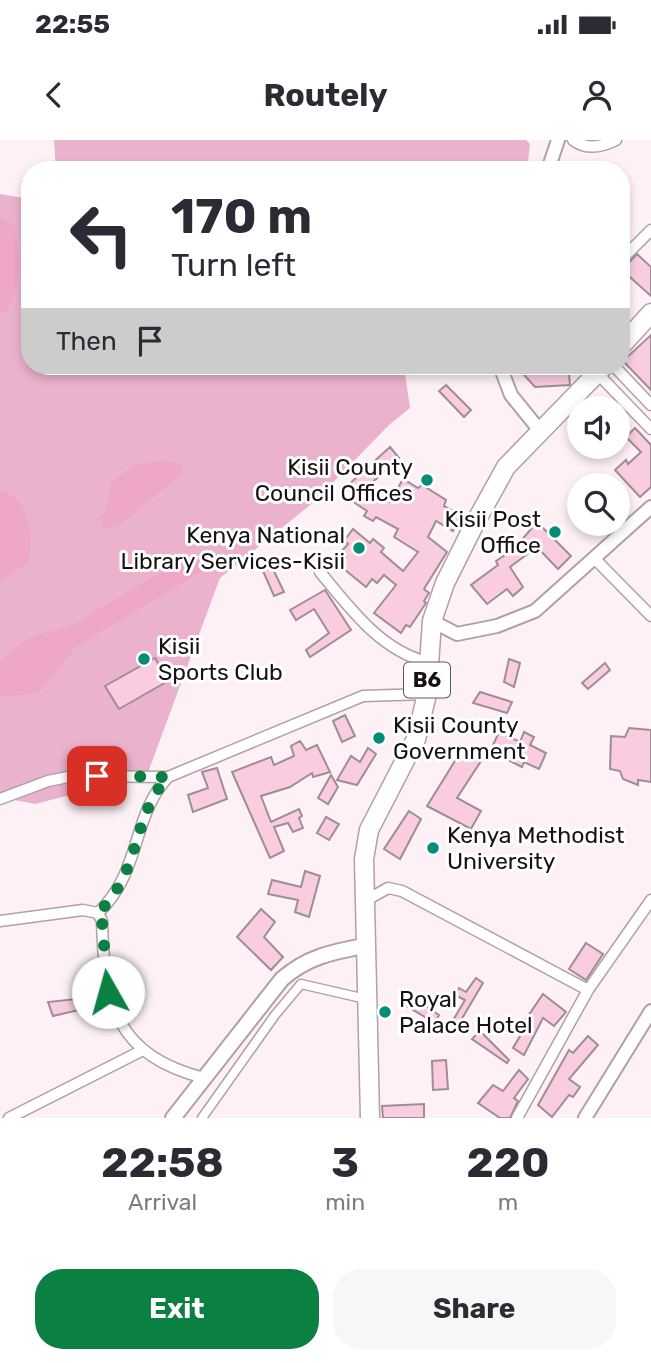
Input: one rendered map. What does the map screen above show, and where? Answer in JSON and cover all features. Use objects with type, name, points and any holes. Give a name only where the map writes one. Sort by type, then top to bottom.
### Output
[{"type":"highway","points":[[630,336],[650,315]]},
{"type":"highway","name":"B6","points":[[370,1118],[364,859],[369,830],[416,739],[426,694],[432,621],[445,583],[506,467],[596,375]]},
{"type":"main road","points":[[173,1118],[282,979],[299,964],[320,954],[364,946]]},
{"type":"street","points":[[551,161],[558,140]]},
{"type":"street","points":[[573,140],[587,146],[605,146],[616,140]]},
{"type":"street","points":[[630,251],[651,230]]},
{"type":"street","points":[[503,375],[511,395],[541,432]]},
{"type":"street","points":[[605,375],[651,429]]},
{"type":"street","points":[[623,375],[651,405]]},
{"type":"street","points":[[432,621],[457,634],[485,630],[535,611],[651,507]]},
{"type":"street","points":[[596,559],[651,616]]},
{"type":"street","points":[[320,572],[361,621],[399,653],[427,662]]},
{"type":"street","points":[[0,799],[48,781],[74,776],[168,777],[363,696],[426,694]]},
{"type":"street","points":[[168,777],[151,799],[123,884],[98,913],[112,1007],[119,1022],[143,1050],[174,1070],[204,1078]]},
{"type":"street","points":[[365,901],[388,888],[402,891],[588,990]]},
{"type":"street","points":[[517,1118],[588,990],[651,900]]},
{"type":"street","points":[[0,921],[83,910],[98,913]]},
{"type":"street","points":[[202,1118],[275,1015],[301,984],[366,999]]},
{"type":"street","points":[[585,1118],[651,1012]]},
{"type":"street","points":[[9,1118],[143,1050]]},
{"type":"shaded area","points":[[54,140],[526,140],[530,144],[528,161],[55,161]]},
{"type":"shaded area","points":[[0,194],[21,198],[21,375],[405,375],[410,408],[389,425],[315,501],[220,578],[147,775],[35,804],[0,797]]},
{"type":"shaded area","points":[[0,218],[12,223],[18,246],[19,268],[12,301],[7,312],[0,313]]},
{"type":"shaded area","points":[[159,461],[176,462],[183,467],[182,474],[120,524],[104,530],[99,518],[107,509],[111,483],[133,466]]},
{"type":"shaded area","points":[[0,490],[10,494],[24,509],[30,541],[28,562],[0,581]]},
{"type":"shaded area","points":[[194,559],[202,559],[204,570],[76,647],[38,693],[0,697],[0,661],[29,638],[74,624],[156,575]]},
{"type":"building","points":[[637,254],[651,267],[651,296],[630,277],[630,261]]},
{"type":"building","points":[[651,335],[651,390],[630,368],[630,354]]},
{"type":"building","points":[[524,375],[569,375],[570,385],[535,387]]},
{"type":"building","points":[[446,385],[471,410],[464,417],[439,391]]},
{"type":"building","points":[[635,428],[651,445],[651,487],[640,497],[630,486],[630,473],[618,473],[615,470],[626,460],[628,464],[641,452],[630,441],[630,433]]},
{"type":"building","points":[[390,447],[399,458],[363,491],[390,502],[403,479],[418,488],[422,485],[446,500],[444,506],[460,515],[453,531],[436,521],[428,537],[447,552],[424,589],[429,593],[424,601],[426,603],[410,627],[406,625],[401,633],[374,613],[396,585],[384,575],[377,583],[372,579],[366,587],[339,565],[346,557],[341,552],[348,544],[344,541],[353,529],[370,543],[373,539],[384,548],[381,552],[403,571],[418,552],[394,537],[398,529],[376,517],[373,521],[364,516],[367,511],[352,501],[355,495],[347,486]]},
{"type":"building","points":[[537,522],[571,556],[558,569],[537,547],[510,567],[523,587],[513,596],[507,589],[487,604],[471,585],[498,565],[496,561],[514,549]]},
{"type":"building","points":[[272,567],[284,592],[274,596],[263,571]]},
{"type":"building","points":[[325,590],[351,630],[310,657],[306,650],[329,633],[314,609],[296,620],[290,610]]},
{"type":"building","points":[[155,658],[168,681],[119,709],[105,686]]},
{"type":"building","points":[[509,659],[520,663],[514,687],[504,682]]},
{"type":"building","points":[[605,663],[610,670],[588,689],[582,683]]},
{"type":"building","points":[[480,692],[512,702],[507,713],[473,703]]},
{"type":"building","points":[[345,715],[355,736],[342,742],[333,721]]},
{"type":"building","points":[[629,728],[651,730],[651,782],[638,780],[638,785],[623,779],[620,771],[610,769],[611,736],[625,737]]},
{"type":"building","points":[[499,732],[520,742],[524,732],[534,737],[530,745],[546,753],[539,769],[524,762],[522,767],[510,761],[512,757],[492,747]]},
{"type":"building","points":[[300,741],[306,750],[317,745],[330,772],[313,777],[312,773],[290,787],[261,796],[271,822],[299,809],[302,816],[299,818],[303,828],[293,832],[288,823],[274,827],[284,851],[270,858],[232,772],[271,757],[274,765],[294,756],[291,746]]},
{"type":"building","points":[[368,748],[376,754],[357,785],[337,780],[351,756],[360,762]]},
{"type":"building","points":[[463,748],[483,758],[457,798],[481,811],[471,829],[427,806]]},
{"type":"building","points":[[217,768],[227,799],[193,812],[188,795],[208,788],[202,772]]},
{"type":"building","points":[[331,775],[338,787],[328,804],[318,798]]},
{"type":"building","points":[[409,811],[421,819],[400,859],[384,849]]},
{"type":"building","points":[[326,817],[339,824],[329,840],[317,833]]},
{"type":"building","points":[[305,871],[320,876],[309,917],[295,912],[298,900],[268,894],[272,880],[301,887]]},
{"type":"building","points":[[261,909],[275,922],[264,937],[283,957],[271,970],[237,937]]},
{"type":"building","points":[[586,943],[603,954],[586,980],[569,969]]},
{"type":"building","points":[[476,978],[483,983],[457,1027],[452,1022],[465,1000],[455,995],[459,988],[466,992]]},
{"type":"building","points":[[543,994],[566,1012],[554,1026],[543,1018],[524,1055],[513,1048],[527,1024],[524,1022]]},
{"type":"building","points":[[410,995],[439,1015],[435,1023],[405,1005]]},
{"type":"building","points":[[76,999],[79,1010],[53,1016],[48,1002]]},
{"type":"building","points":[[480,1031],[509,1060],[507,1063],[472,1039]]},
{"type":"building","points":[[588,1036],[598,1045],[569,1079],[580,1087],[573,1097],[569,1095],[552,1117],[538,1105],[569,1050],[573,1053]]},
{"type":"building","points":[[446,1060],[448,1089],[433,1090],[432,1061]]},
{"type":"building","points":[[519,1070],[528,1079],[514,1098],[518,1101],[510,1118],[500,1118],[478,1103],[493,1085],[503,1091]]},
{"type":"building","points":[[424,1104],[424,1118],[383,1118],[382,1106]]},
{"type":"place","name":"Kisii County Council Offices","points":[[427,480]]},
{"type":"place","name":"Kisii Post Office","points":[[555,532]]},
{"type":"place","name":"Kenya National Library Services-Kisii","points":[[359,548]]},
{"type":"place","name":"Kisii Sports Club","points":[[144,659]]},
{"type":"place","name":"Kisii County Government","points":[[379,738]]},
{"type":"place","name":"Kenya Methodist University","points":[[433,848]]},
{"type":"place","name":"Royal Palace Hotel","points":[[385,1012]]},
{"type":"route","points":[[97,776],[168,777],[151,799],[123,884],[98,913],[102,921],[108,992]]}]
